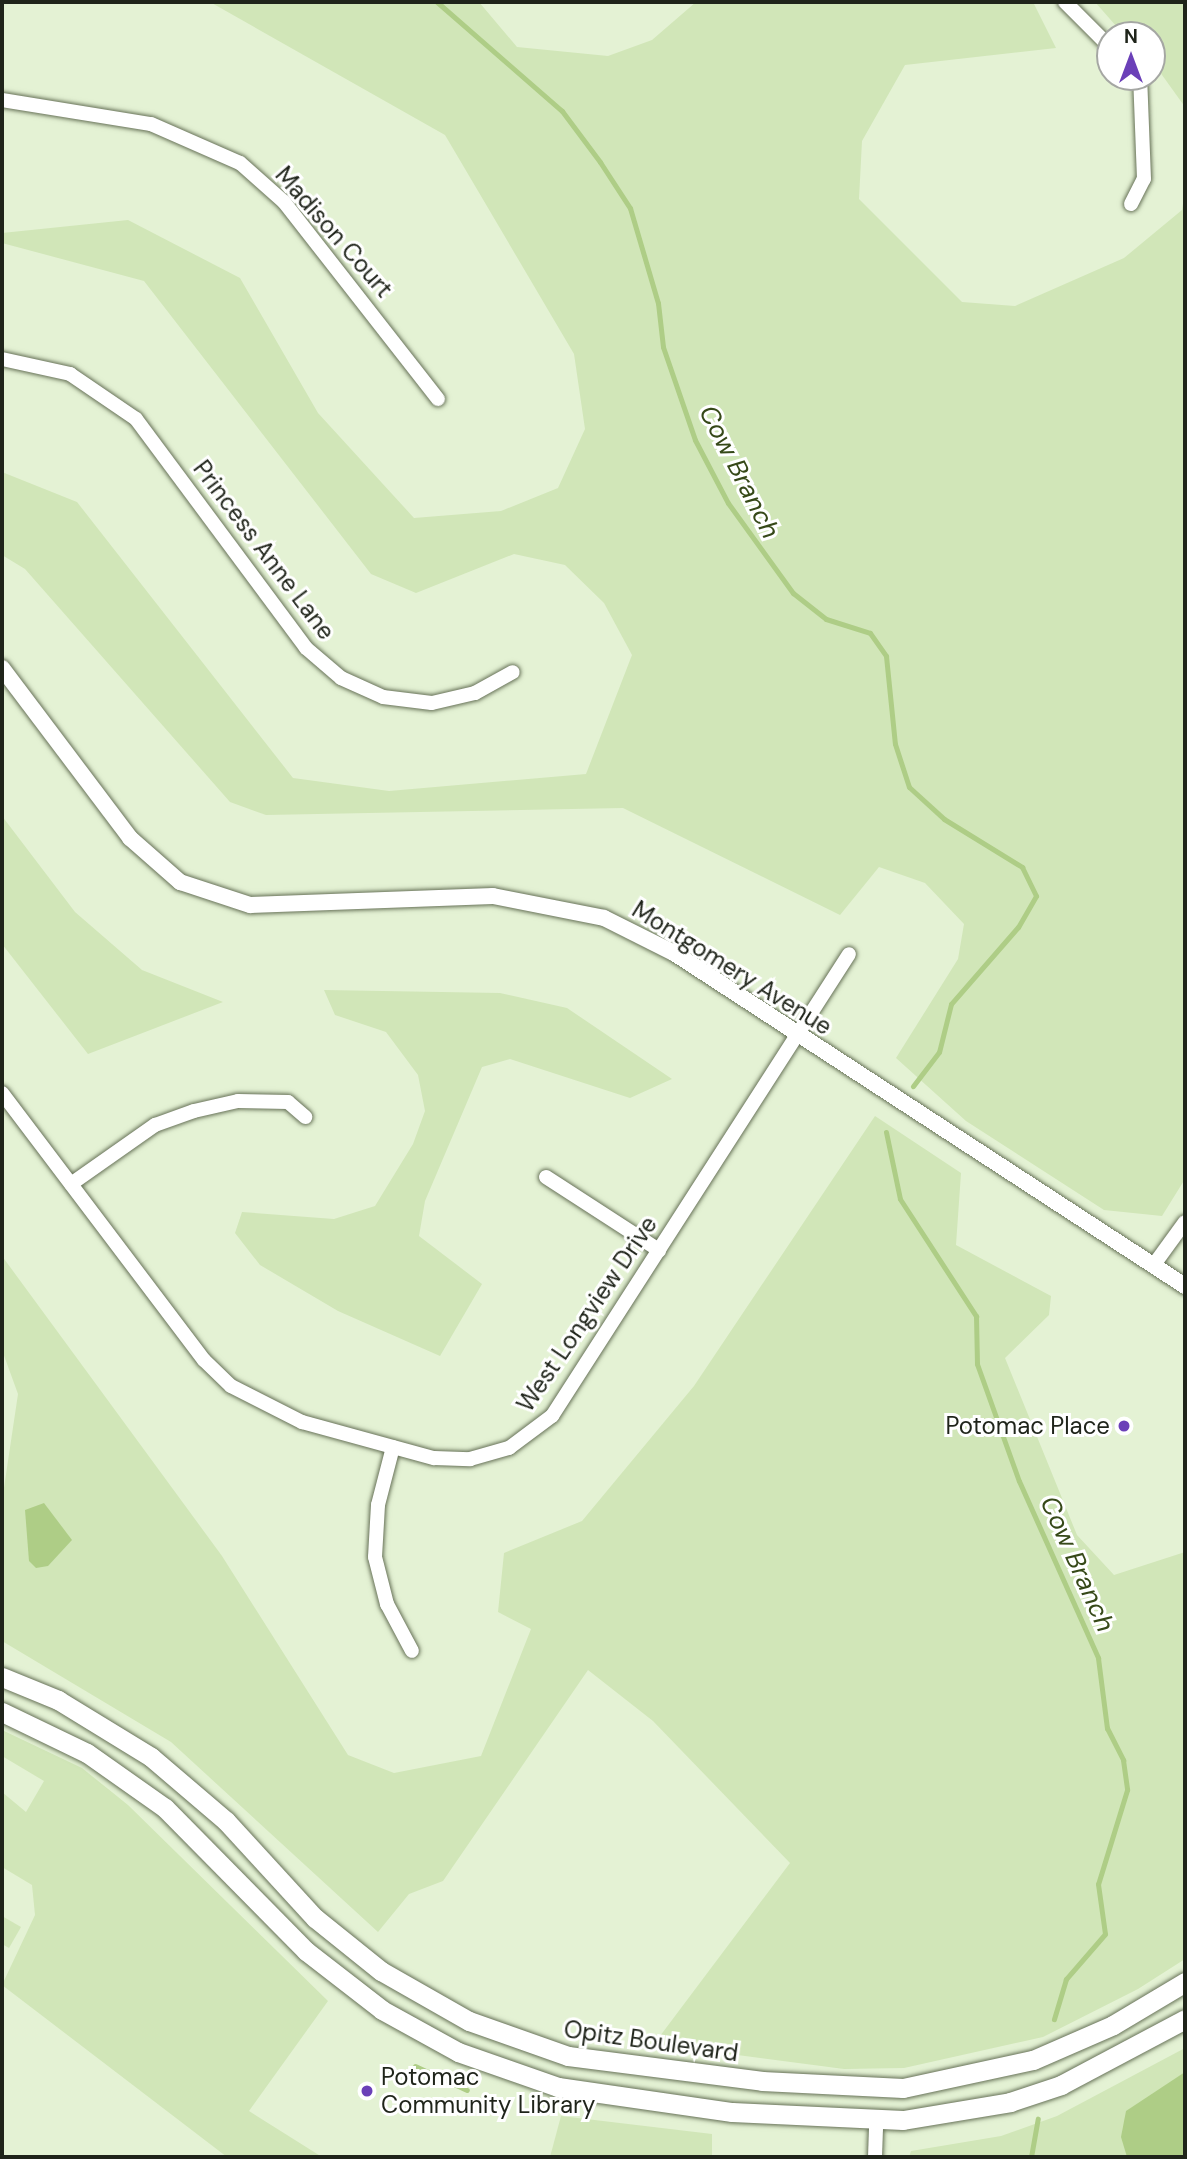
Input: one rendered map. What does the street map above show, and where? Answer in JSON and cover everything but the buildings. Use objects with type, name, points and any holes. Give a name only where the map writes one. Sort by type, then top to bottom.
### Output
[{"type":"main road","name":"Opitz Boulevard","points":[[2,1677],[68,1705],[151,1757],[226,1821],[315,1918],[381,1971],[469,2021],[568,2056],[857,2089],[937,2084],[993,2073],[1073,2044],[1185,1982]]},
{"type":"main road","points":[[2,1712],[128,1779],[200,1840],[316,1960],[382,2010],[458,2052],[577,2091],[876,2121],[957,2113],[1061,2085],[1185,2019]]},
{"type":"street","points":[[1065,2],[1096,33]]},
{"type":"street","points":[[1131,204],[1144,179],[1141,91]]},
{"type":"street","name":"Madison Court","points":[[2,100],[151,124],[240,163],[284,202],[438,399]]},
{"type":"street","name":"Princess Anne Lane","points":[[2,359],[70,374],[136,419],[306,648],[341,678],[383,697],[432,702],[475,693],[513,672]]},
{"type":"street","name":"Montgomery Avenue","points":[[2,668],[130,838],[167,874],[196,889],[266,906],[493,896],[580,909],[657,943],[1185,1286]]},
{"type":"street","name":"West Longview Drive","points":[[2,1093],[204,1360],[231,1386],[302,1422],[393,1447],[470,1459],[530,1437],[552,1416],[849,954]]},
{"type":"street","points":[[71,1184],[155,1125],[194,1111],[238,1101],[288,1102],[305,1117]]},
{"type":"street","points":[[546,1177],[659,1250]]},
{"type":"street","points":[[1153,1266],[1185,1222]]},
{"type":"street","points":[[393,1447],[378,1505],[375,1557],[387,1604],[412,1651]]},
{"type":"street","points":[[875,2157],[876,2121]]},
{"type":"shaded area","points":[[210,2],[479,2],[517,47],[608,56],[652,40],[696,2],[1033,2],[1056,48],[905,65],[862,141],[859,199],[962,302],[1015,306],[1124,258],[1182,210],[1185,191],[1185,1179],[1162,1216],[1104,1210],[966,1121],[896,1058],[958,959],[964,924],[925,883],[879,867],[840,915],[623,808],[266,815],[230,802],[25,569],[2,555],[2,472],[77,502],[293,778],[389,791],[586,774],[632,655],[604,603],[565,565],[514,554],[416,593],[371,574],[144,281],[2,243],[2,233],[128,220],[240,278],[318,413],[414,518],[501,511],[558,488],[585,429],[574,354],[445,135]]},
{"type":"shaded area","points":[[1095,2],[1185,2],[1185,107],[1166,81],[1166,21],[1112,21]]},
{"type":"shaded area","points":[[2,816],[75,912],[142,970],[223,1002],[88,1054],[2,944]]},
{"type":"shaded area","points":[[324,990],[500,993],[567,1008],[672,1079],[630,1098],[510,1059],[482,1067],[425,1201],[419,1236],[482,1284],[440,1356],[338,1311],[260,1265],[235,1233],[242,1212],[334,1219],[375,1206],[413,1144],[425,1111],[418,1075],[386,1032],[335,1015]]},
{"type":"shaded area","points":[[875,1116],[961,1173],[956,1245],[1051,1296],[1049,1315],[1005,1358],[1077,1535],[1114,1575],[1185,1552],[1185,1959],[1138,1989],[1043,2037],[904,2068],[844,2069],[654,2044],[790,1863],[653,1721],[588,1670],[443,1881],[409,1894],[378,1932],[171,1742],[2,1641],[2,1501],[18,1394],[2,1350],[2,1256],[222,1556],[348,1755],[394,1773],[481,1756],[531,1629],[498,1612],[504,1553],[582,1521],[694,1386]]},
{"type":"shaded area","points":[[44,1503],[72,1540],[48,1566],[36,1568],[29,1561],[25,1510]]},
{"type":"shaded area","points":[[2,1730],[82,1768],[128,1805],[328,2001],[249,2111],[322,2157],[227,2157],[2,1985],[35,1915],[32,1885],[2,1867],[2,1792],[26,1812],[44,1781],[2,1756]]},
{"type":"shaded area","points":[[2,1916],[21,1927],[9,1948],[2,1944]]},
{"type":"shaded area","points":[[1185,2048],[1185,2157],[909,2157],[911,2151],[1001,2136],[1057,2116]]},
{"type":"shaded area","points":[[1185,2072],[1185,2157],[1127,2157],[1121,2137],[1126,2111]]},
{"type":"shaded area","points":[[561,2116],[712,2134],[712,2157],[550,2157]]},
{"type":"waterway","name":"Cow Branch","points":[[437,2],[562,111],[600,162],[630,208],[658,303],[663,347],[695,440],[728,503],[793,593],[826,619],[870,633],[886,656],[895,744],[909,787],[944,819],[1022,867],[1036,896],[1018,927],[951,1004],[939,1052],[913,1086]]},
{"type":"waterway","name":"Cow Branch","points":[[886,1132],[900,1199],[976,1316],[977,1364],[1019,1481],[1098,1658],[1107,1728],[1123,1760],[1127,1790],[1098,1884],[1105,1934],[1066,1979],[1054,2019]]},
{"type":"waterway","points":[[415,2066],[467,2090]]},
{"type":"waterway","name":"Cow Branch","points":[[1031,2157],[1038,2119]]},
{"type":"place","name":"Potomac Place","points":[[1124,1426]]},
{"type":"place","name":"Potomac Community Library","points":[[367,2091]]}]
